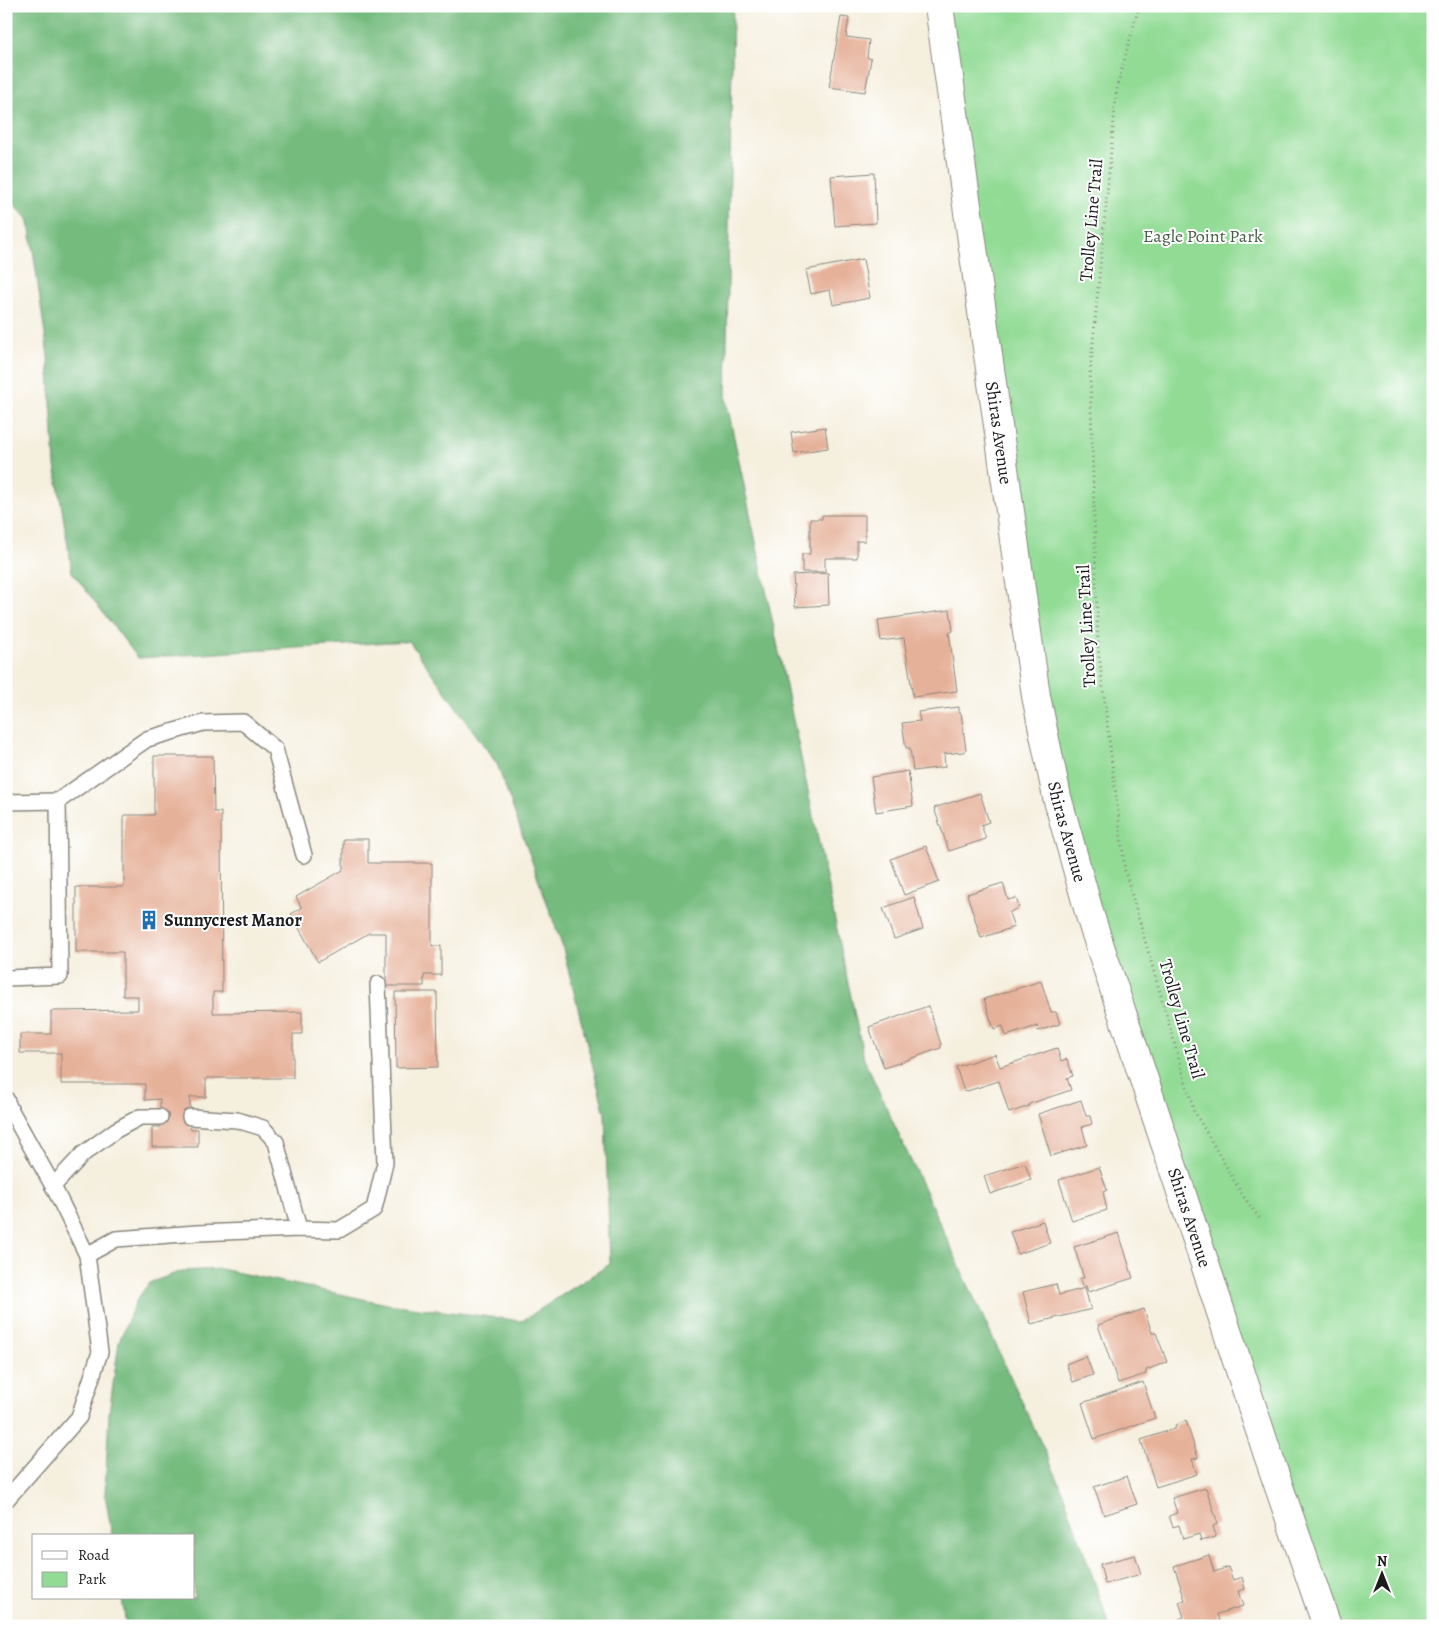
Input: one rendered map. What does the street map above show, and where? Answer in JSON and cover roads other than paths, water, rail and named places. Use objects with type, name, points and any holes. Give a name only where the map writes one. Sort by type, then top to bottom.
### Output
[{"type":"street","name":"Shiras Avenue","points":[[939,6],[1036,696],[1057,797],[1091,919],[1269,1458],[1327,1626]]},
{"type":"lane","points":[[6,802],[58,801],[147,739],[203,723],[243,722],[274,749],[304,855]]},
{"type":"lane","points":[[6,978],[60,976],[58,801]]},
{"type":"lane","points":[[87,1255],[116,1239],[299,1228],[339,1230],[374,1209],[385,1163],[378,984]]},
{"type":"lane","points":[[6,1098],[87,1255],[100,1352],[79,1417],[6,1500]]},
{"type":"lane","points":[[53,1186],[83,1154],[116,1130],[140,1117],[160,1117]]},
{"type":"lane","points":[[190,1117],[237,1120],[263,1128],[276,1142],[299,1228]]},
{"type":"place","name":"Sunnycrest Manor","points":[[149,920]]},
{"type":"park label","name":"Eagle Point Park","points":[[1203,236]]}]
